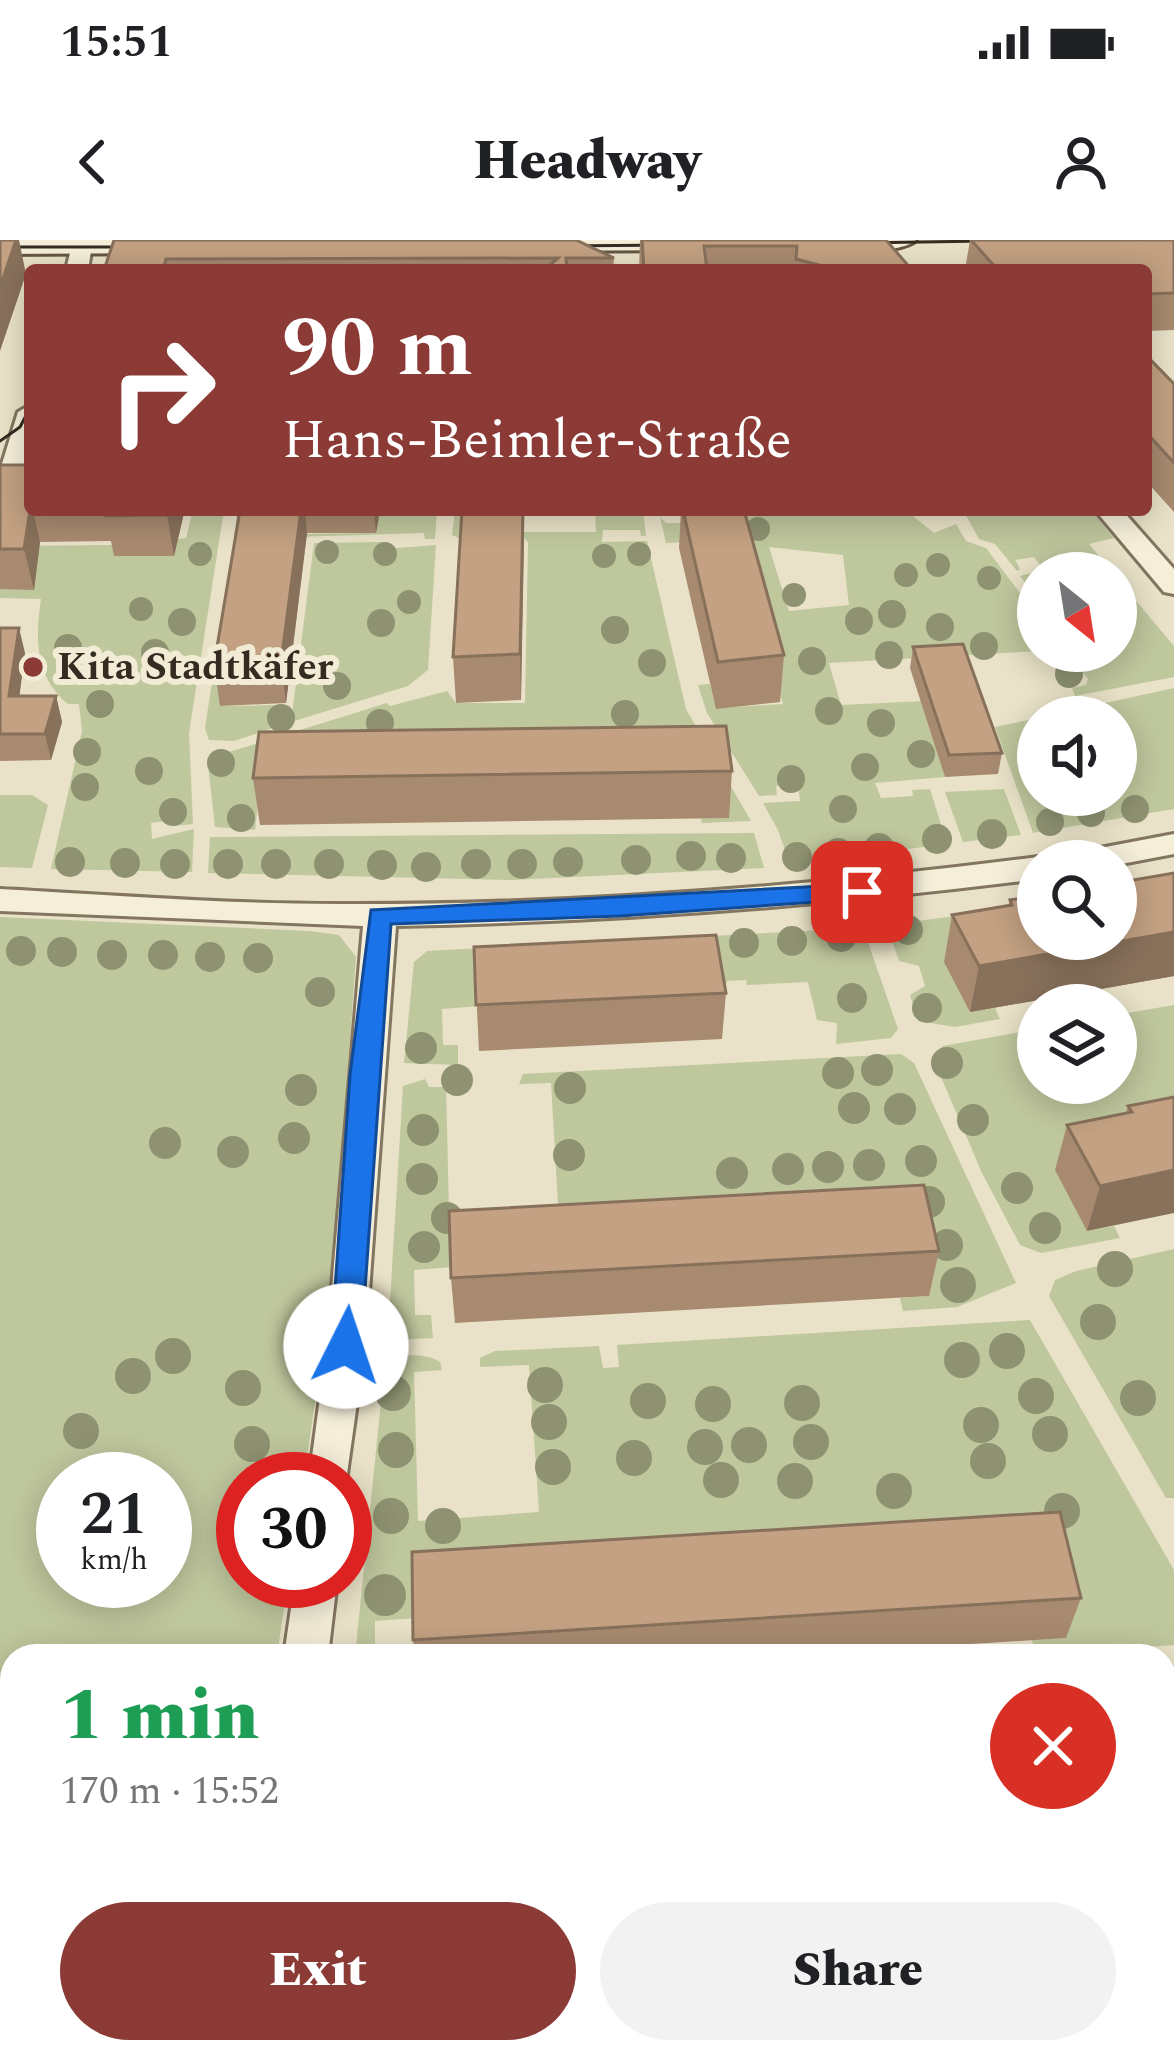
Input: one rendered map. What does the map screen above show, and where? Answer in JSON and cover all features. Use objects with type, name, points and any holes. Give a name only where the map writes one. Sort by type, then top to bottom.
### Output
[{"type":"main road","points":[[476,242],[602,247],[747,241]]},
{"type":"main road","points":[[793,241],[895,248]]},
{"type":"main road","points":[[0,245],[79,257],[220,244]]},
{"type":"street","points":[[14,467],[24,433]]},
{"type":"street","points":[[1113,516],[1174,586]]},
{"type":"street","points":[[1137,851],[1174,844]]},
{"type":"street","points":[[0,901],[380,916],[620,908],[862,892],[1017,871]]},
{"type":"street","points":[[332,1452],[346,1346],[380,916]]},
{"type":"street","points":[[308,1644],[312,1608]]},
{"type":"green space","points":[[192,516],[223,516],[189,733],[193,824],[151,823],[152,839],[194,829],[192,872],[51,869],[82,731],[79,704],[68,704],[43,669],[38,642],[41,599],[0,598],[0,546],[117,545],[186,538]]},
{"type":"green space","points":[[237,516],[277,516],[296,534],[376,533],[378,516],[437,516],[435,539],[425,539],[424,533],[234,539]]},
{"type":"green space","points":[[454,516],[514,516],[514,532],[596,532],[595,516],[644,516],[646,536],[640,530],[603,530],[602,542],[647,541],[686,709],[751,821],[702,823],[701,818],[261,777],[255,830],[215,827],[208,765],[229,752],[387,703],[447,691],[456,703],[525,703],[528,542],[524,538],[452,535]]},
{"type":"green space","points":[[681,516],[913,516],[934,533],[956,524],[966,541],[986,548],[1017,589],[1017,652],[829,663],[841,705],[924,701],[945,777],[875,783],[881,798],[913,796],[912,790],[930,789],[947,844],[790,864],[763,803],[800,801],[798,786],[776,786],[777,795],[759,796],[707,713],[698,685],[710,684],[716,708],[783,704],[739,539],[666,543],[660,517],[666,523],[682,523]],"holes":[[[769,547],[843,555],[849,605],[789,611]]]},
{"type":"green space","points":[[966,516],[1096,516],[1114,538],[1089,544],[1096,552],[1017,552],[1017,571],[995,544],[979,539]]},
{"type":"green space","points":[[385,542],[385,549],[436,545],[428,670],[408,686],[291,722],[314,543]]},
{"type":"green space","points":[[1137,602],[1174,646],[1174,677],[1075,696],[1072,688],[1086,685],[1083,672],[1137,672]]},
{"type":"green space","points":[[212,682],[224,682],[221,706],[279,705],[287,711],[285,724],[234,741],[209,740],[205,728]]},
{"type":"green space","points":[[1174,688],[1174,809],[1137,815],[1137,696]]},
{"type":"green space","points":[[1017,722],[1017,788],[995,727]]},
{"type":"green space","points":[[1004,789],[1021,835],[963,842],[945,792]]},
{"type":"green space","points":[[0,795],[32,795],[48,805],[32,868],[0,867]]},
{"type":"green space","points":[[1027,816],[1133,816],[1033,833]]},
{"type":"green space","points":[[754,833],[764,868],[511,880],[208,873],[210,837]]},
{"type":"green space","points":[[1017,908],[1018,960],[969,1012],[995,1008],[1000,1019],[955,1027],[918,1021],[910,995],[925,986],[919,966],[899,961],[887,925]]},
{"type":"green space","points":[[0,917],[339,935],[356,957],[333,1276],[308,1452],[216,1452],[216,1608],[284,1608],[279,1644],[0,1644]]},
{"type":"green space","points":[[863,928],[898,1029],[891,1038],[836,1044],[837,1023],[817,1020],[808,982],[747,985],[746,980],[727,981],[726,986],[442,1009],[443,1045],[458,1045],[458,1065],[404,1063],[414,962],[427,951]]},
{"type":"green space","points":[[1174,1005],[1174,1146],[1087,1231],[1114,1226],[1120,1238],[1041,1253],[1020,1245],[982,1173],[932,1056],[943,1046],[1017,1033],[1017,1104],[1137,1104],[1137,1011]]},
{"type":"green space","points":[[901,1054],[914,1063],[1016,1283],[957,1307],[903,1311],[900,1298],[928,1296],[453,1267],[414,1270],[415,1315],[431,1315],[433,1338],[394,1340],[388,1335],[403,1086],[425,1079],[429,1087],[446,1087],[449,1211],[558,1204],[551,1083],[519,1084],[523,1074]]},
{"type":"green space","points":[[1174,1249],[1174,1498],[1166,1498],[1049,1296],[1055,1280],[1076,1271]]},
{"type":"green space","points":[[1030,1320],[1174,1570],[1174,1644],[1033,1644],[1032,1640],[1066,1638],[418,1618],[375,1621],[375,1644],[356,1644],[360,1608],[372,1608],[372,1490],[385,1363],[405,1356],[428,1357],[440,1362],[442,1370],[414,1372],[418,1521],[539,1512],[529,1365],[480,1367],[480,1358],[495,1351],[599,1346],[603,1368],[619,1367],[617,1345]]},
{"type":"building","points":[[0,240],[16,240],[0,287]]},
{"type":"building","points":[[114,240],[576,240],[614,258],[566,258],[566,264],[551,264],[558,258],[166,259],[165,264],[106,264]]},
{"type":"building","points":[[642,240],[886,240],[907,264],[815,264],[796,259],[797,246],[704,246],[706,264],[644,264]]},
{"type":"building","points":[[971,240],[1174,240],[1174,293],[1152,294],[1152,264],[993,264]]},
{"type":"building","points":[[1152,361],[1174,384],[1174,463],[1152,439]]},
{"type":"building","points":[[0,465],[24,465],[24,516],[29,516],[24,549],[0,549]]},
{"type":"building","points":[[239,516],[300,516],[281,662],[214,665]]},
{"type":"building","points":[[462,516],[523,516],[520,654],[453,657]]},
{"type":"building","points":[[684,516],[746,516],[784,655],[718,662]]},
{"type":"building","points":[[0,628],[19,628],[9,696],[56,696],[45,734],[0,734]]},
{"type":"building","points":[[963,644],[1002,753],[949,755],[913,647]]},
{"type":"building","points":[[726,726],[732,771],[253,778],[259,732]]},
{"type":"building","points":[[1174,873],[1174,932],[1137,938],[1137,879]]},
{"type":"building","points":[[1017,899],[1017,959],[979,966],[952,915],[1012,905],[1010,900]]},
{"type":"building","points":[[716,935],[726,993],[476,1005],[474,947]]},
{"type":"building","points":[[1174,1097],[1174,1170],[1100,1186],[1067,1125],[1132,1112],[1128,1106]]},
{"type":"building","points":[[924,1185],[939,1251],[451,1278],[449,1211]]},
{"type":"building","points":[[1060,1512],[1081,1598],[413,1640],[412,1552]]},
{"type":"tram line","points":[[858,243],[1047,240]]},
{"type":"tram line","points":[[558,246],[672,245]]},
{"type":"tram line","points":[[0,247],[144,247]]},
{"type":"tram line","points":[[0,441],[24,419]]},
{"type":"place","name":"Kita Stadtkäfer","points":[[33,667]]},
{"type":"route","points":[[346,1346],[380,916],[620,908],[862,892]]}]
